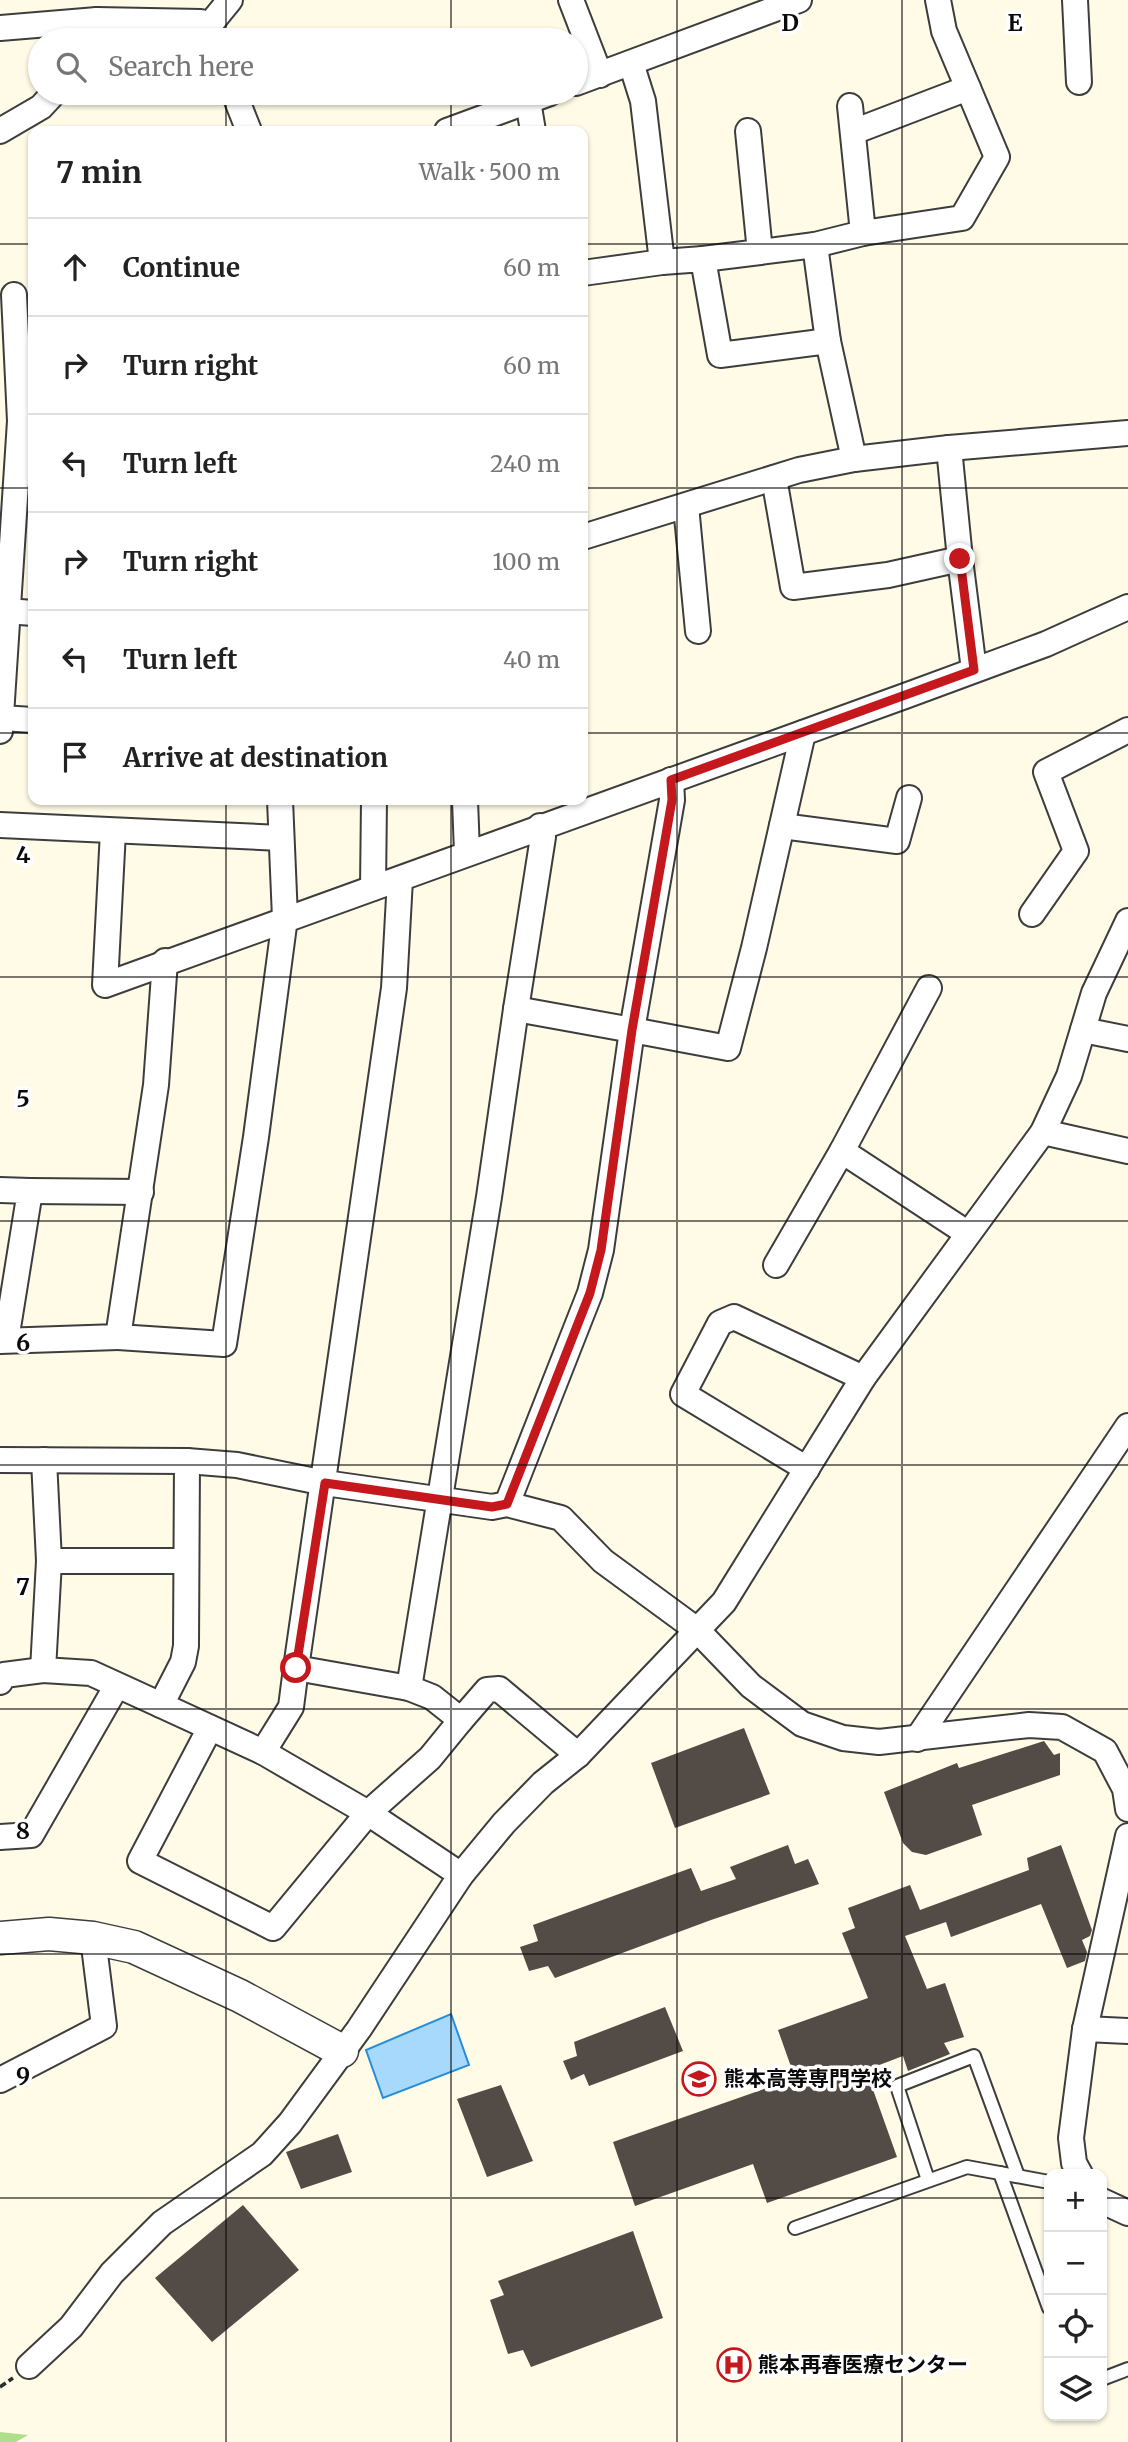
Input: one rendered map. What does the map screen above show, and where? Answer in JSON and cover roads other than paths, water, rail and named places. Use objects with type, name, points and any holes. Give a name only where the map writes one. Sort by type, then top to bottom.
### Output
[{"type":"street","points":[[214,28],[230,0]]},
{"type":"street","points":[[571,0],[582,28]]},
{"type":"street","points":[[588,79],[771,5],[799,0]]},
{"type":"street","points":[[588,272],[815,245],[863,233],[961,218],[997,157],[944,31],[937,0]]},
{"type":"street","points":[[1076,0],[1079,82]]},
{"type":"street","points":[[123,28],[201,22],[206,28]]},
{"type":"street","points":[[0,28],[28,29]]},
{"type":"street","points":[[588,44],[600,75]]},
{"type":"street","points":[[631,63],[643,101],[662,262]]},
{"type":"street","points":[[853,132],[968,88]]},
{"type":"street","points":[[0,131],[43,105]]},
{"type":"street","points":[[239,105],[247,126]]},
{"type":"street","points":[[461,126],[517,105]]},
{"type":"street","points":[[534,126],[538,105]]},
{"type":"street","points":[[850,106],[863,233]]},
{"type":"street","points":[[748,131],[760,252]]},
{"type":"street","points":[[815,245],[828,341],[854,460]]},
{"type":"street","points":[[703,259],[720,355],[828,341]]},
{"type":"street","points":[[0,731],[25,359],[16,294]]},
{"type":"street","points":[[588,535],[775,478],[854,460],[949,448],[1128,433]]},
{"type":"street","points":[[949,448],[974,670]]},
{"type":"street","points":[[775,478],[793,587],[888,575],[960,559]]},
{"type":"street","points":[[686,506],[698,631]]},
{"type":"street","points":[[588,805],[671,780],[803,733],[1046,643],[1128,607]]},
{"type":"street","points":[[7,611],[28,613]]},
{"type":"street","points":[[1,718],[28,720]]},
{"type":"street","points":[[1032,914],[1076,851],[1046,772],[1128,730]]},
{"type":"street","points":[[516,1009],[728,1048],[803,733]]},
{"type":"street","points":[[507,1504],[590,1293],[601,1250],[632,1030],[672,800],[671,780]]},
{"type":"street","points":[[782,826],[897,841],[909,799]]},
{"type":"street","points":[[30,1191],[3,1341],[118,1337],[224,1344],[256,1137],[285,918],[280,805]]},
{"type":"street","points":[[373,888],[374,805]]},
{"type":"street","points":[[465,805],[467,853]]},
{"type":"street","points":[[113,831],[105,985],[165,961],[400,879],[550,816],[587,805]]},
{"type":"street","points":[[409,1688],[441,1499],[543,837],[550,816]]},
{"type":"street","points":[[0,825],[281,838]]},
{"type":"street","points":[[263,1752],[291,1707],[394,988],[400,879]]},
{"type":"street","points":[[29,2366],[71,2327],[112,2273],[162,2223],[262,2154],[290,2123],[342,2051],[461,1875],[523,1803],[578,1755],[724,1602],[863,1378],[967,1233],[1044,1132],[1069,1076],[1094,993],[1128,921]]},
{"type":"street","points":[[118,1337],[156,1085],[165,961]]},
{"type":"street","points":[[776,1265],[842,1151],[929,988]]},
{"type":"street","points":[[1083,1030],[1128,1039]]},
{"type":"street","points":[[1044,1132],[1128,1151]]},
{"type":"street","points":[[842,1151],[967,1233]]},
{"type":"street","points":[[0,1189],[141,1192]]},
{"type":"street","points":[[807,1469],[683,1394],[720,1323],[734,1317],[863,1378]]},
{"type":"street","points":[[917,1739],[1128,1426]]},
{"type":"street","points":[[43,1670],[49,1561],[44,1460]]},
{"type":"street","points":[[0,1461],[187,1461],[237,1465],[325,1483],[492,1507],[507,1504],[561,1518],[603,1561],[697,1630],[751,1686],[802,1724],[843,1738],[879,1742],[1029,1725],[1062,1727],[1105,1751],[1125,1789],[1128,1809]]},
{"type":"street","points":[[161,1705],[183,1662],[186,1646],[187,1461]]},
{"type":"street","points":[[49,1561],[186,1561]]},
{"type":"street","points":[[296,1668],[409,1688],[432,1697],[461,1720]]},
{"type":"street","points":[[1,1677],[43,1670],[90,1672],[116,1687],[263,1752],[368,1813],[461,1875]]},
{"type":"street","points":[[0,1837],[31,1835],[116,1687]]},
{"type":"street","points":[[211,1728],[140,1861],[273,1928],[368,1813],[430,1758],[487,1690],[499,1689],[578,1755]]},
{"type":"street","points":[[1077,2169],[1071,2138],[1085,2029],[1116,1945],[1128,1836]]},
{"type":"street","points":[[0,1938],[49,1934],[93,1938],[146,1953],[240,1996],[342,2051]]},
{"type":"street","points":[[0,2080],[104,2026],[93,1938]]},
{"type":"street","points":[[1085,2029],[1128,2031]]},
{"type":"street","points":[[1107,2203],[1128,2213]]},
{"type":"lane","points":[[929,2180],[897,2086],[974,2056],[1018,2176]]},
{"type":"lane","points":[[795,2228],[967,2167],[1044,2181]]},
{"type":"lane","points":[[1000,2173],[1044,2295]]},
{"type":"lane","points":[[1107,2377],[1128,2369]]},
{"type":"water","points":[[451,2014],[469,2065],[383,2098],[366,2050]]},
{"type":"place","name":"熊本高等専門学校","points":[[699,2079]]},
{"type":"place","name":"熊本再春医療センター","points":[[734,2365]]}]
